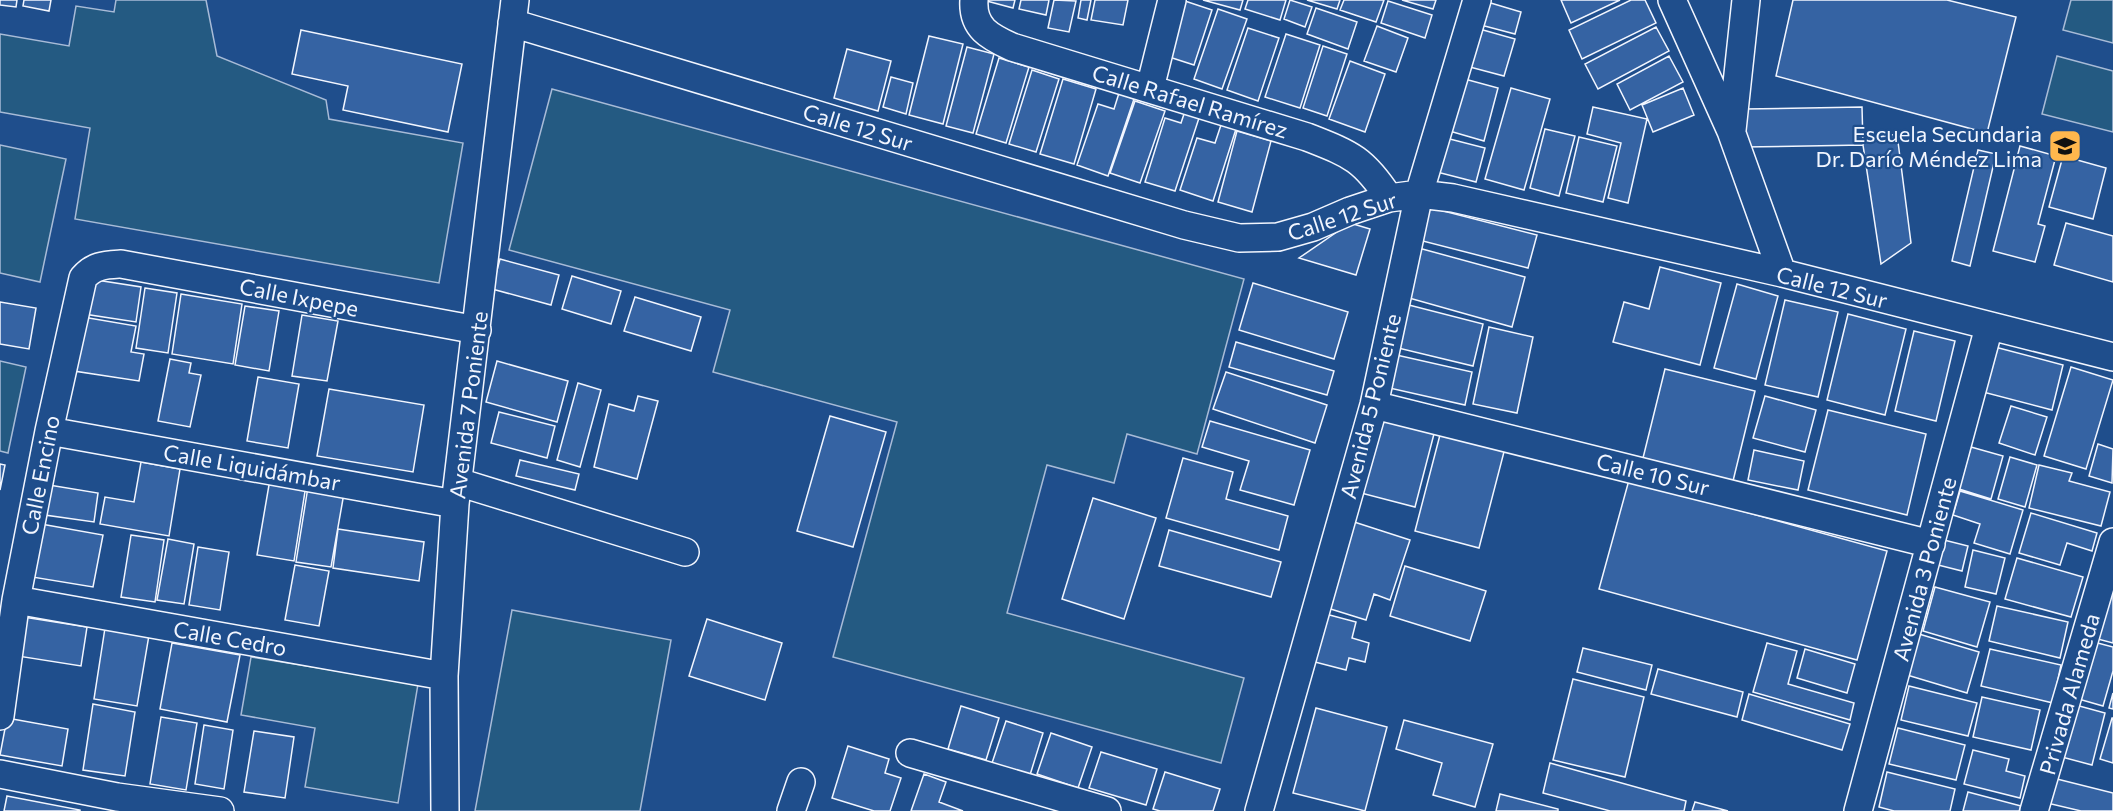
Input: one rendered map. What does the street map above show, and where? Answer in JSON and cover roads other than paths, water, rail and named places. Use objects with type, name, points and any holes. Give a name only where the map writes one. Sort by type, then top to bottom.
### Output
[{"type":"street","points":[[1150,88],[1172,0]]},
{"type":"street","name":"Avenida 5 Poniente","points":[[1259,811],[1374,405],[1419,194],[1477,0]]},
{"type":"street","points":[[1672,0],[1731,131],[1782,273]]},
{"type":"street","points":[[1731,131],[1746,0]]},
{"type":"street","name":"Calle 12 Sur","points":[[513,12],[1172,221],[1239,238],[1278,237],[1313,227],[1389,198],[1419,194],[1453,198],[1782,273],[2113,357]]},
{"type":"street","name":"Avenida 7 Poniente","points":[[445,811],[444,676],[457,493],[513,12]]},
{"type":"street","name":"Calle Rafael Ramírez","points":[[976,12],[990,38],[1012,47],[1307,137],[1340,150],[1362,162],[1389,198]]},
{"type":"street","name":"Calle Ixpepe","points":[[122,264],[477,330]]},
{"type":"street","name":"Calle Encino","points":[[0,716],[16,600],[49,430],[83,278],[92,269],[103,265],[122,264]]},
{"type":"street","name":"Avenida 3 Poniente","points":[[1858,811],[1989,327]]},
{"type":"street","name":"Calle 10 Sur","points":[[1374,405],[1931,544]]},
{"type":"street","name":"Calle Liquidámbar","points":[[49,430],[457,493],[685,552]]},
{"type":"street","name":"Privada Alameda","points":[[2034,811],[2113,542]]},
{"type":"street","name":"Calle Cedro","points":[[16,600],[444,676]]},
{"type":"street","points":[[910,753],[1107,811]]},
{"type":"street","points":[[0,774],[115,804],[219,811]]},
{"type":"street","points":[[791,811],[801,782]]},
{"type":"place","name":"Escuela Secundaria Dr. Darío Méndez Lima","points":[[2065,146]]}]
